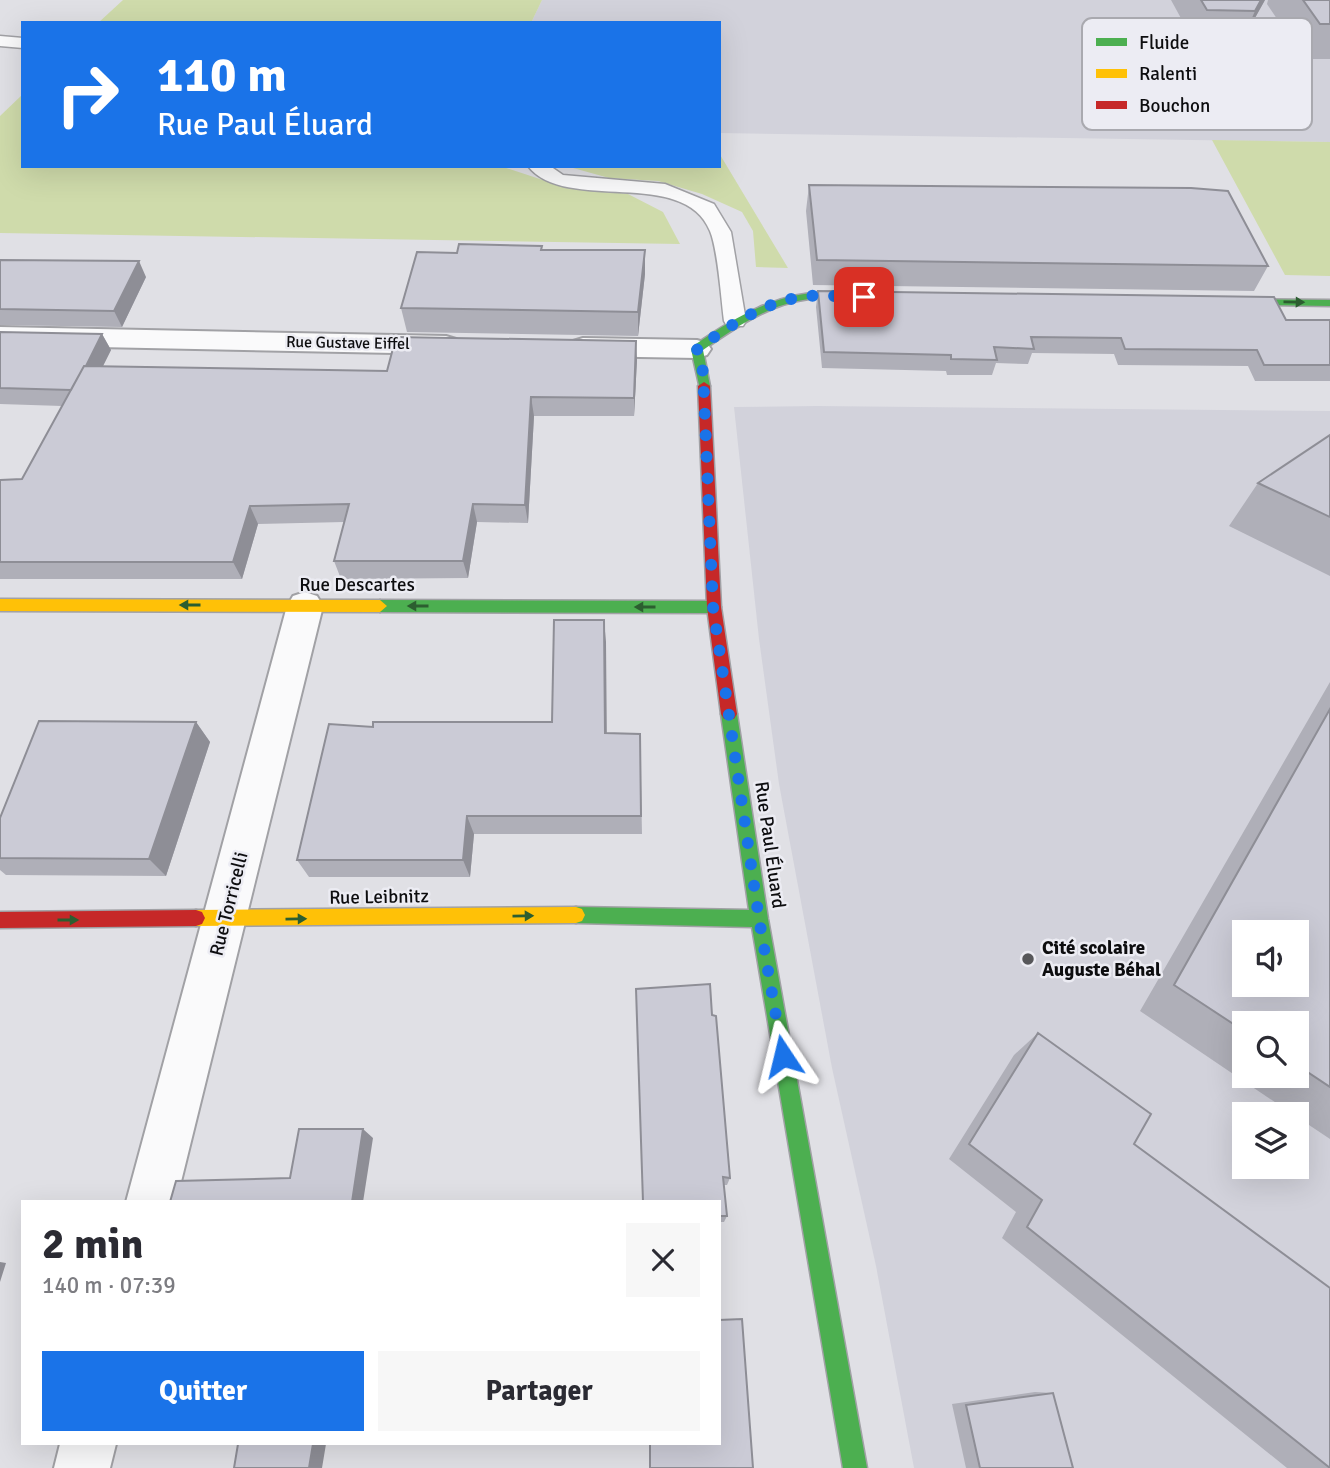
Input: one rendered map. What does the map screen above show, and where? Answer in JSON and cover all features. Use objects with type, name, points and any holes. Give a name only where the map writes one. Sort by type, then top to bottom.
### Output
[{"type":"street","points":[[557,347],[697,349],[735,321],[783,301],[809,296],[891,297]]},
{"type":"street","points":[[1207,301],[1330,303]]},
{"type":"street","name":"Rue Gustave Eiffel","points":[[0,337],[474,345]]},
{"type":"street","name":"Rue Paul Éluard","points":[[697,349],[703,372],[713,607],[759,919],[855,1468]]},
{"type":"street","name":"Rue Descartes","points":[[0,605],[713,607]]},
{"type":"street","name":"Rue Torricelli","points":[[152,1200],[305,606]]},
{"type":"street","name":"Rue Leibnitz","points":[[0,920],[552,915],[759,919]]},
{"type":"street","points":[[82,1468],[88,1445]]},
{"type":"lane","points":[[0,41],[21,43]]},
{"type":"lane","points":[[540,168],[558,180],[665,190],[707,208],[721,232],[735,321]]},
{"type":"shaded area","points":[[542,0],[1330,0],[1330,142],[721,133],[721,21],[532,21]]},
{"type":"shaded area","name":"Cité scolaire Auguste Béhal","points":[[734,407],[1330,411],[1330,1468],[914,1468],[876,1266],[832,1068],[779,784],[759,639]]},
{"type":"green space","points":[[123,0],[542,0],[532,21],[100,21]]},
{"type":"green space","points":[[21,96],[21,168],[506,168],[555,184],[628,194],[663,212],[680,244],[0,233],[0,116]]},
{"type":"green space","points":[[1212,140],[1330,142],[1330,276],[1285,275]]},
{"type":"green space","points":[[721,156],[788,268],[756,267],[753,231],[742,212],[702,194],[658,181],[609,178],[573,168],[721,168]]},
{"type":"building","points":[[1201,0],[1261,0],[1255,11],[1207,10]]},
{"type":"building","points":[[1303,0],[1330,0],[1330,24],[1320,24]]},
{"type":"building","points":[[809,185],[1191,188],[1228,191],[1268,266],[817,260]]},
{"type":"building","points":[[459,244],[542,246],[541,250],[645,250],[638,312],[401,308],[417,252],[457,253]]},
{"type":"building","points":[[0,260],[139,261],[114,311],[0,309]]},
{"type":"building","points":[[818,291],[1274,297],[1286,320],[1330,320],[1330,365],[1264,365],[1257,350],[1125,349],[1121,338],[1031,337],[1034,349],[994,347],[997,360],[951,359],[951,355],[824,352]]},
{"type":"building","points":[[0,332],[102,334],[71,390],[0,388]]},
{"type":"building","points":[[396,337],[636,341],[634,398],[531,397],[525,505],[473,504],[463,561],[334,561],[349,504],[250,506],[233,562],[0,562],[0,480],[22,479],[84,366],[387,371]]},
{"type":"building","points":[[1330,435],[1330,517],[1258,483]]},
{"type":"building","points":[[554,620],[604,620],[605,733],[640,734],[641,816],[467,816],[463,860],[297,860],[329,724],[373,727],[373,722],[552,722]]},
{"type":"building","points":[[1330,709],[1330,1087],[1309,1073],[1309,1011],[1232,1011],[1232,1023],[1174,985]]},
{"type":"building","points":[[39,721],[196,722],[149,859],[0,858],[0,818]]},
{"type":"building","points":[[710,984],[712,1015],[716,1016],[730,1178],[723,1177],[727,1216],[721,1216],[721,1200],[643,1200],[636,989]]},
{"type":"building","points":[[1038,1033],[1151,1114],[1134,1144],[1330,1288],[1330,1468],[1027,1227],[1042,1200],[969,1144]]},
{"type":"building","points":[[299,1129],[363,1129],[352,1200],[171,1200],[176,1181],[290,1178]]},
{"type":"building","points":[[742,1319],[753,1468],[650,1468],[650,1445],[721,1445],[721,1320]]},
{"type":"building","points":[[1053,1393],[1073,1468],[980,1468],[966,1405]]},
{"type":"building","points":[[238,1445],[313,1445],[309,1468],[234,1468]]},
{"type":"traffic: fast","points":[[704,386],[697,349],[750,315],[794,298],[832,295],[869,297]]},
{"type":"traffic: fast","points":[[1224,302],[1330,303]]},
{"type":"traffic: fast","points":[[380,606],[714,607]]},
{"type":"traffic: fast","points":[[729,714],[759,919],[855,1468]]},
{"type":"traffic: fast","points":[[576,915],[759,919]]},
{"type":"traffic: slow","points":[[0,605],[380,606]]},
{"type":"traffic: slow","points":[[196,918],[576,915]]},
{"type":"traffic: jam","points":[[704,386],[714,607],[729,714]]},
{"type":"traffic: jam","points":[[0,920],[196,918]]},
{"type":"place","name":"Cité scolaire Auguste Béhal","points":[[1028,959]]},
{"type":"route","points":[[783,1056],[759,919],[713,607],[703,372],[697,349],[735,321],[783,301],[809,296],[864,297]]}]
